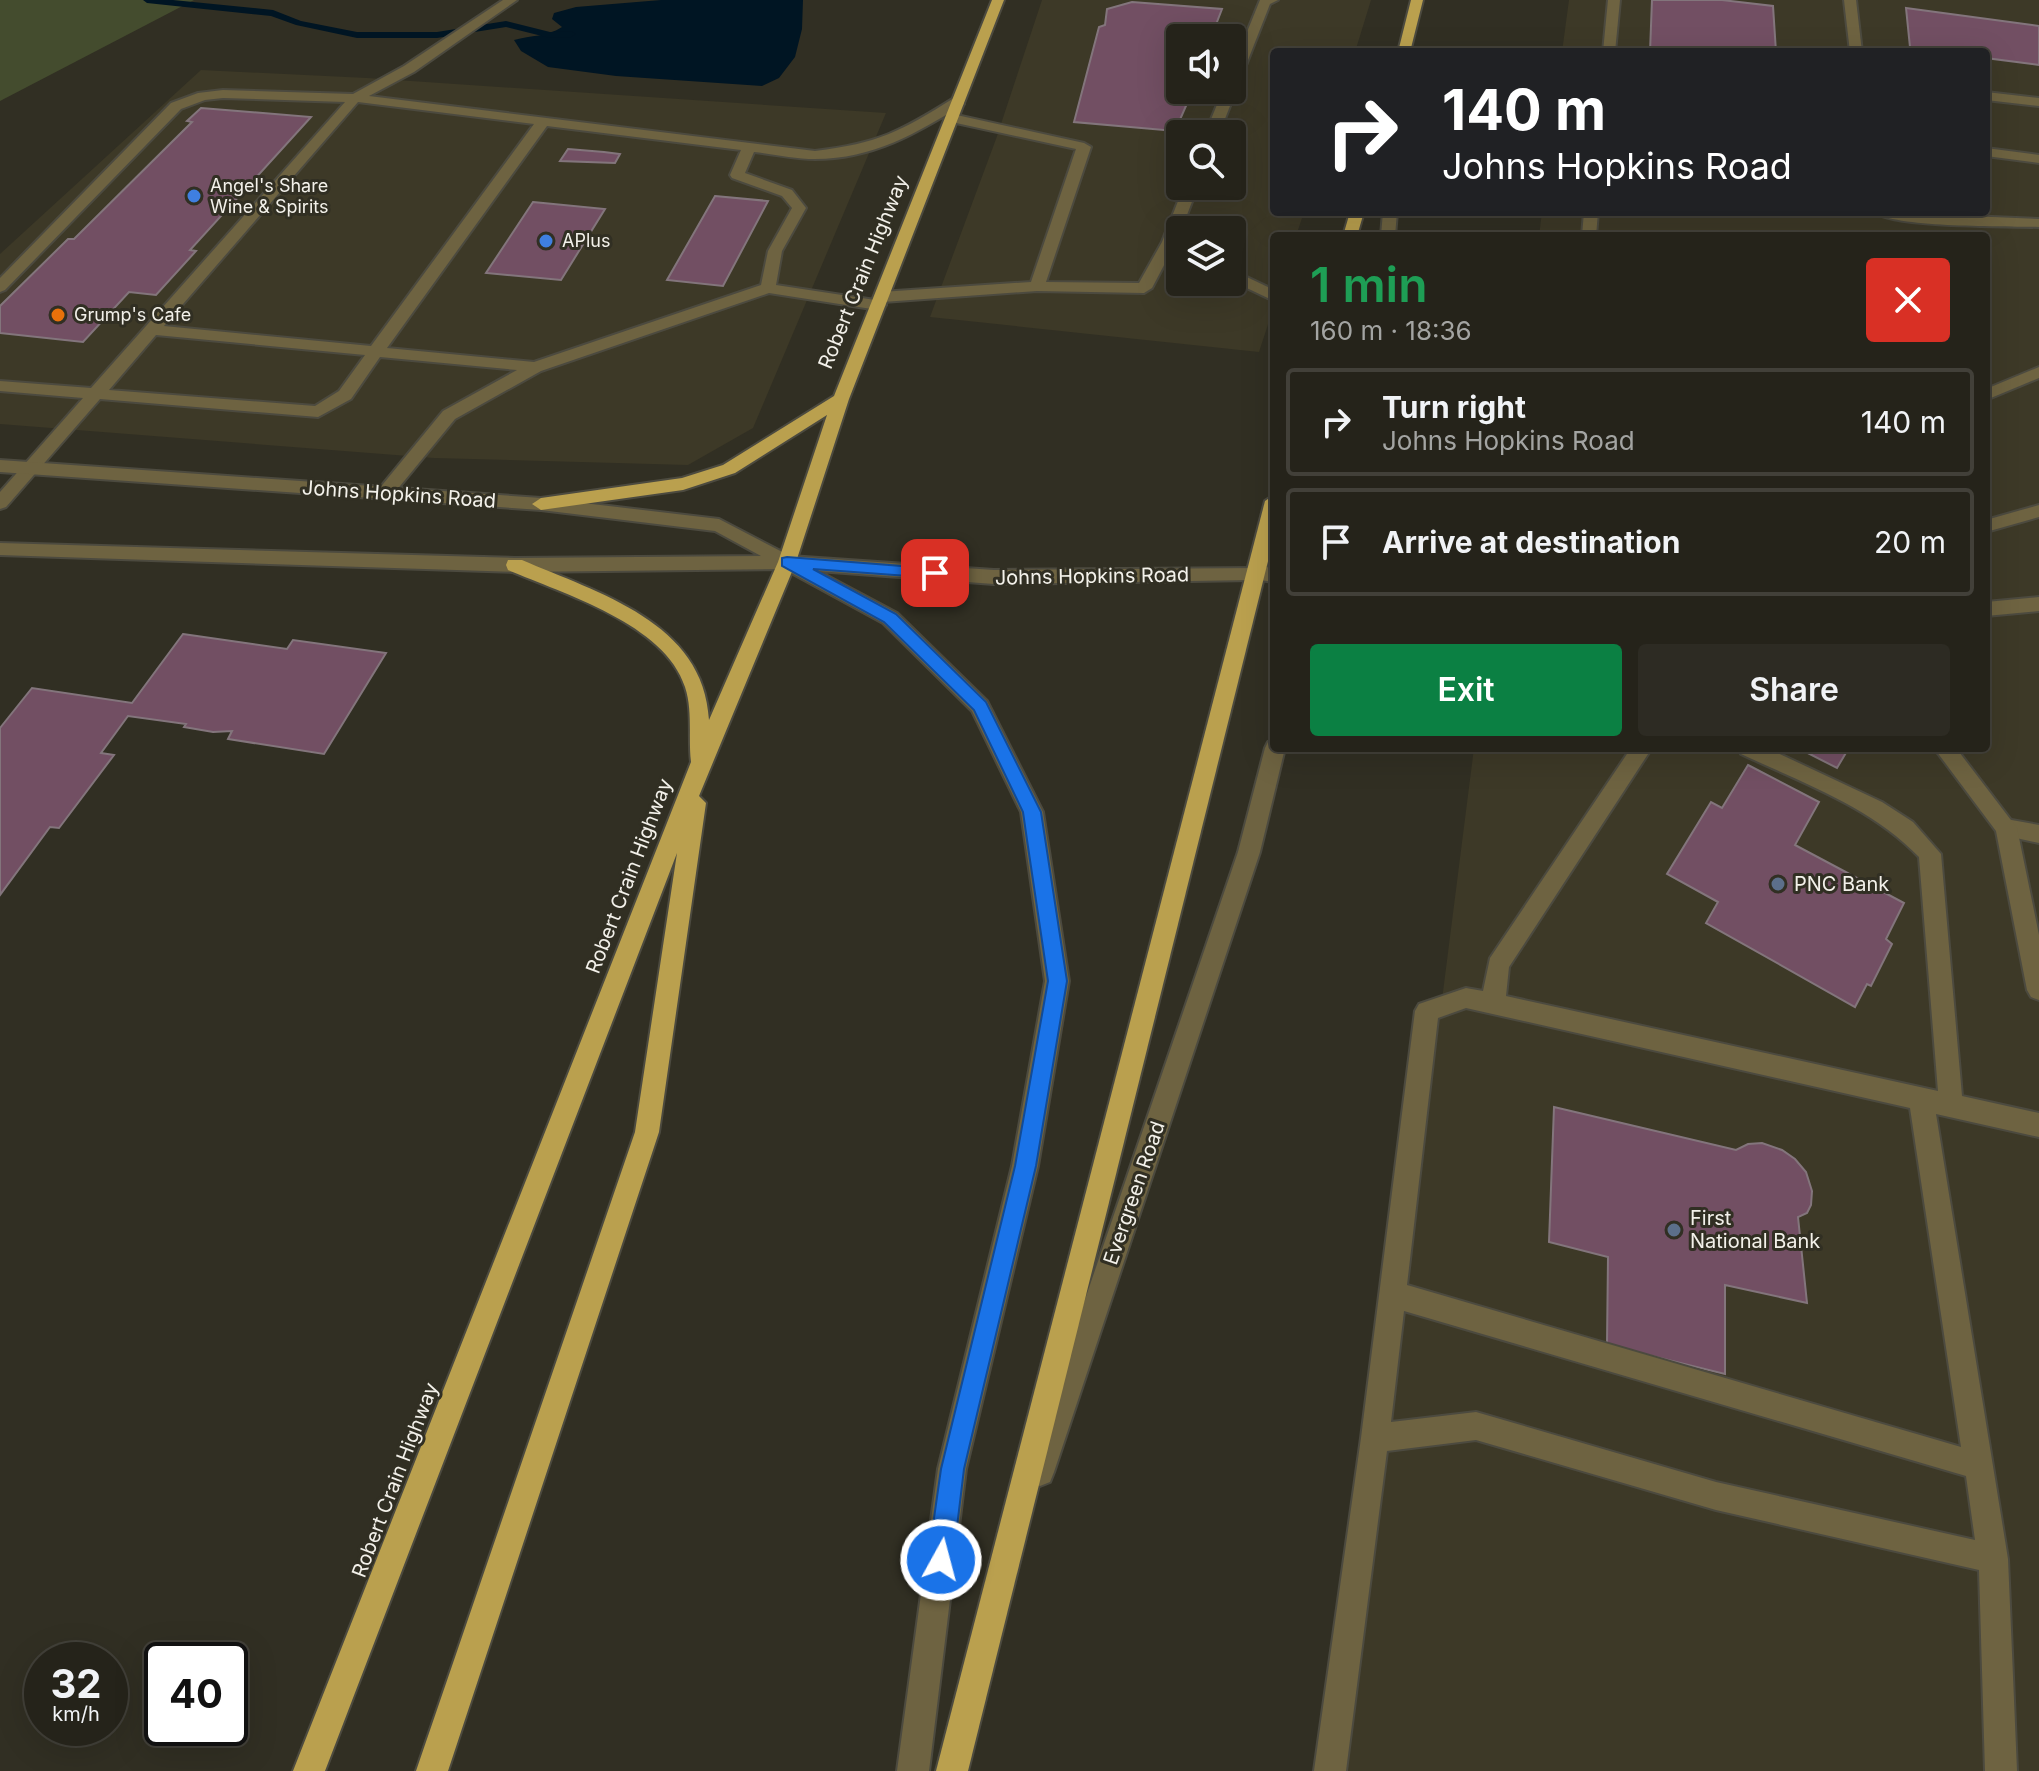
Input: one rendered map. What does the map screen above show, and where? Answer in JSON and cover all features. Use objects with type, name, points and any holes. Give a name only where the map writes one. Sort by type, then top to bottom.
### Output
[{"type":"highway","name":"Robert Crain Highway","points":[[309,1771],[701,763],[787,562],[841,399],[998,0]]},
{"type":"highway","points":[[1405,48],[1417,0]]},
{"type":"highway","points":[[541,504],[683,484],[729,469],[841,399]]},
{"type":"highway","points":[[952,1771],[984,1636],[1264,574],[1270,530]]},
{"type":"highway","points":[[432,1771],[647,1132],[701,763],[694,685],[672,647],[636,619],[515,565]]},
{"type":"street","points":[[0,503],[355,98],[409,69],[511,0]]},
{"type":"street","points":[[1246,50],[1265,2],[1272,0]]},
{"type":"street","points":[[1609,48],[1614,0]]},
{"type":"street","points":[[1850,0],[1856,48]]},
{"type":"street","points":[[0,287],[176,106],[203,96],[355,98],[815,155],[858,150],[903,136],[959,101]]},
{"type":"street","points":[[1990,96],[2039,102]]},
{"type":"street","points":[[952,118],[1084,147],[1037,286]]},
{"type":"street","points":[[0,386],[318,412],[345,395],[543,122]]},
{"type":"street","points":[[748,149],[737,175],[787,193],[799,208],[775,251],[768,288]]},
{"type":"street","points":[[1990,153],[2039,159]]},
{"type":"street","points":[[1910,216],[2039,223]]},
{"type":"street","points":[[385,493],[449,415],[535,367],[768,288],[880,301],[1037,286],[1144,288],[1166,256]]},
{"type":"street","points":[[1246,282],[1270,294]]},
{"type":"street","points":[[153,330],[535,367]]},
{"type":"street","points":[[1990,393],[2039,372]]},
{"type":"street","name":"Johns Hopkins Road","points":[[0,466],[541,504],[719,525],[890,618],[980,706],[1032,812],[1057,981],[1025,1166],[952,1469],[913,1771]]},
{"type":"street","points":[[1990,525],[2039,511]]},
{"type":"street","name":"Johns Hopkins Road","points":[[0,549],[515,565],[787,562],[994,577],[1264,574]]},
{"type":"street","points":[[1990,609],[2039,604]]},
{"type":"street","name":"Evergreen Road","points":[[984,1636],[1249,852],[1274,752]]},
{"type":"street","points":[[1493,1005],[1498,965],[1639,752]]},
{"type":"street","points":[[1756,752],[1875,808],[1905,828],[1930,854],[1951,1105]]},
{"type":"street","points":[[1947,752],[2006,828],[2039,990]]},
{"type":"street","points":[[2006,828],[2039,834]]},
{"type":"street","points":[[1330,1771],[1375,1438],[1427,1011],[1466,998],[2039,1125]]},
{"type":"street","points":[[1921,1098],[1993,1559],[2001,1771]]},
{"type":"street","points":[[1392,1294],[1979,1466]]},
{"type":"street","points":[[1375,1438],[1476,1426],[1716,1496],[1993,1559]]},
{"type":"shaded area","points":[[1042,0],[1371,0],[1356,48],[1270,48],[1270,216],[1303,216],[1297,232],[1270,232],[1270,318],[1259,352],[930,317],[996,139]]},
{"type":"shaded area","points":[[1569,0],[2039,0],[2039,1771],[1344,1771],[1473,752],[1990,752],[1990,232],[1540,232],[1542,216],[1990,216],[1990,48],[1563,48]]},
{"type":"shaded area","points":[[201,70],[367,78],[886,113],[753,428],[688,465],[434,458],[0,424],[0,254]]},
{"type":"green space","points":[[0,0],[194,0],[0,101]]},
{"type":"water","points":[[661,0],[803,0],[802,29],[795,57],[779,78],[762,86],[616,76],[548,67],[521,51],[514,40],[562,27],[552,19],[554,13],[576,7]]},
{"type":"building","points":[[1652,0],[1722,0],[1773,6],[1776,48],[1650,48]]},
{"type":"building","points":[[1132,2],[1222,9],[1216,24],[1166,24],[1166,104],[1187,104],[1180,120],[1166,120],[1166,130],[1074,122],[1099,27],[1105,25],[1107,9]]},
{"type":"building","points":[[1906,8],[2039,26],[2039,65],[1990,59],[1990,48],[1910,47]]},
{"type":"building","points":[[201,108],[311,117],[190,250],[196,251],[156,295],[129,292],[83,342],[0,333],[0,306],[68,239],[74,239],[192,122],[187,121]]},
{"type":"building","points":[[568,149],[620,154],[615,163],[560,161]]},
{"type":"building","points":[[715,196],[768,201],[723,286],[667,280]]},
{"type":"building","name":"APlus","points":[[533,202],[605,209],[561,280],[486,273]]},
{"type":"building","points":[[183,634],[287,649],[293,640],[386,653],[324,754],[228,739],[232,731],[213,732],[184,727],[186,724],[128,716],[101,753],[114,755],[59,828],[50,827],[0,895],[0,728],[32,688],[132,703]]},
{"type":"building","points":[[1806,752],[1846,752],[1837,768]]},
{"type":"building","name":"PNC Bank","points":[[1748,765],[1819,802],[1795,845],[1904,903],[1886,939],[1892,944],[1871,986],[1867,984],[1855,1007],[1706,923],[1718,902],[1667,874],[1711,802],[1722,808]]},
{"type":"building","name":"First National Bank","points":[[1554,1107],[1736,1150],[1748,1144],[1762,1143],[1782,1150],[1795,1159],[1806,1172],[1812,1191],[1807,1213],[1798,1217],[1807,1303],[1725,1285],[1725,1374],[1607,1345],[1608,1257],[1549,1242]]},
{"type":"waterway","points":[[147,0],[273,13],[299,23],[357,35],[437,35],[506,24],[550,35],[571,34]]},
{"type":"place","name":"Angel's Share Wine & Spirits","points":[[194,196]]},
{"type":"place","name":"APlus","points":[[546,241]]},
{"type":"place","name":"Grump's Cafe","points":[[58,315]]},
{"type":"place","name":"PNC Bank","points":[[1778,884]]},
{"type":"place","name":"First National Bank","points":[[1674,1230]]},
{"type":"route","points":[[935,573],[787,562],[890,618],[980,706],[1032,812],[1057,981],[1025,1166],[952,1469],[941,1560]]}]
